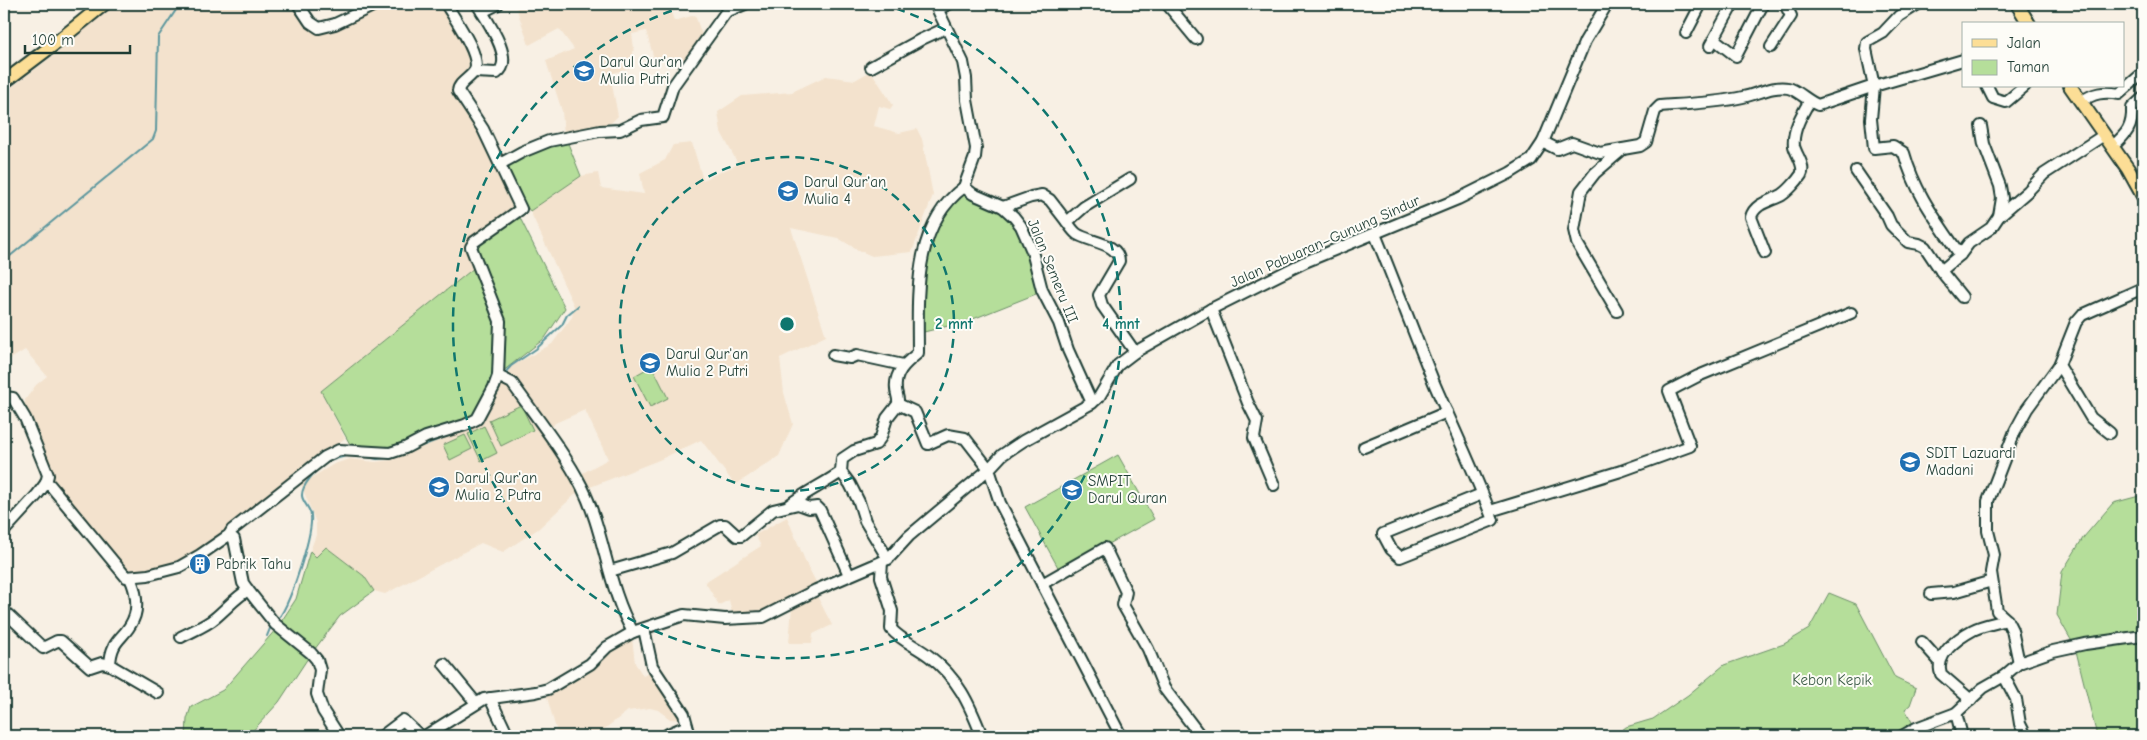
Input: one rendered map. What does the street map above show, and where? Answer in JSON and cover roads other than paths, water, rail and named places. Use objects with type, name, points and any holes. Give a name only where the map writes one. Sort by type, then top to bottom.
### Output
[{"type":"main road","points":[[4,82],[104,4]]},
{"type":"main road","points":[[2017,4],[2028,22]]},
{"type":"main road","points":[[2071,88],[2143,196]]},
{"type":"street","points":[[298,4],[310,22],[319,28],[336,24],[377,4]]},
{"type":"street","points":[[130,578],[179,567],[229,535],[232,530],[325,457],[339,450],[390,453],[405,448],[426,437],[465,426],[477,419],[501,377],[500,321],[471,247],[474,242],[521,209],[476,115],[458,91],[458,87],[474,72],[476,65],[475,55],[446,4]]},
{"type":"street","points":[[474,72],[497,74],[502,69],[504,63],[501,48],[480,8],[498,4]]},
{"type":"street","points":[[500,164],[522,152],[549,141],[600,131],[620,130],[641,120],[663,116],[673,86],[721,18],[726,12],[745,4]]},
{"type":"street","points":[[949,4],[937,6],[963,62],[976,148],[975,157],[964,187],[951,198],[936,216],[927,238],[918,280],[918,354],[903,365],[896,388],[898,404],[887,418],[881,437],[876,444],[854,452],[842,459],[841,472],[850,484],[859,502],[865,521],[885,561],[881,577],[892,611],[891,628],[899,637],[929,656],[957,682],[982,736]]},
{"type":"street","points":[[1167,4],[1196,39]]},
{"type":"street","name":"Jalan Pabuaran–Gunung Sindur","points":[[425,736],[476,703],[490,698],[548,689],[590,664],[612,643],[632,632],[684,614],[725,619],[763,618],[816,590],[885,561],[914,532],[1002,455],[1022,440],[1099,398],[1118,365],[1135,352],[1211,309],[1305,262],[1458,199],[1510,173],[1530,160],[1543,142],[1585,41],[1607,4]]},
{"type":"street","points":[[1686,33],[1701,4]]},
{"type":"street","points":[[1733,4],[1712,43],[1736,56],[1763,4]]},
{"type":"street","points":[[1771,47],[1791,16],[1785,4]]},
{"type":"street","points":[[1918,4],[1899,16],[1882,32],[1867,42],[1866,49],[1874,86],[1871,119],[1874,148],[1893,146],[1904,152],[1910,176],[1919,194],[1960,256]]},
{"type":"street","points":[[871,67],[946,28]]},
{"type":"street","points":[[1543,142],[1557,149],[1575,143],[1600,153],[1640,146],[1646,142],[1655,111],[1660,106],[1708,103],[1745,97],[1782,87],[1790,88],[1809,102],[1818,104],[1962,60]]},
{"type":"street","points":[[2119,94],[2143,73]]},
{"type":"street","points":[[1988,88],[1993,98],[2006,102],[2023,88]]},
{"type":"street","points":[[2081,102],[2090,95],[2107,91],[2119,94],[2132,108],[2133,121],[2124,135],[2112,147]]},
{"type":"street","points":[[2132,108],[2143,98]]},
{"type":"street","points":[[1765,253],[1751,217],[1752,212],[1759,205],[1784,194],[1801,175],[1803,169],[1794,148],[1794,141],[1799,121],[1809,102]]},
{"type":"street","points":[[1981,126],[1984,144],[2000,186],[2002,198],[1999,216]]},
{"type":"street","points":[[1941,271],[1960,256],[1969,243],[1991,228],[1999,216],[2028,191],[2044,174],[2104,135]]},
{"type":"street","points":[[1617,311],[1577,244],[1574,230],[1581,191],[1595,174],[1624,148]]},
{"type":"street","points":[[1856,170],[1892,225],[1908,242],[1924,247],[1962,297]]},
{"type":"street","points":[[1067,222],[1084,207],[1130,180]]},
{"type":"street","name":"Jalan Semeru III","points":[[964,187],[973,194],[1004,207],[1014,217],[1026,238],[1042,290],[1059,322],[1068,350],[1092,403]]},
{"type":"street","points":[[1004,207],[1042,195],[1050,200],[1075,233],[1111,247],[1119,256],[1119,261],[1099,295],[1102,305],[1135,352]]},
{"type":"street","points":[[1375,234],[1493,520],[1400,556],[1391,549],[1383,534],[1482,494]]},
{"type":"street","points":[[2019,663],[2012,630],[2007,620],[1997,611],[1991,572],[1994,555],[1988,531],[1988,501],[2015,430],[2027,409],[2059,365],[2076,322],[2082,315],[2143,288]]},
{"type":"street","points":[[1211,309],[1248,402],[1258,421],[1254,438],[1274,485]]},
{"type":"street","points":[[1490,511],[1621,471],[1690,446],[1669,391],[1698,376],[1851,313]]},
{"type":"street","points":[[833,355],[850,358],[857,355],[903,365]]},
{"type":"street","points":[[2059,365],[2091,418],[2110,433]]},
{"type":"street","points":[[501,377],[512,383],[582,486],[600,532],[619,604],[632,632]]},
{"type":"street","points":[[4,398],[13,398],[16,402],[25,418],[48,476],[46,483],[37,496],[4,532]]},
{"type":"street","points":[[898,404],[915,412],[928,444],[948,436],[965,438],[989,468],[1000,503],[1121,736]]},
{"type":"street","points":[[1364,447],[1447,412]]},
{"type":"street","points":[[788,505],[807,491],[825,483],[841,472]]},
{"type":"street","points":[[46,483],[50,485],[121,572],[130,578],[134,588],[135,612],[132,622],[114,644],[110,665]]},
{"type":"street","points":[[610,571],[672,553],[720,525],[725,525],[737,536],[742,536],[773,510],[798,504],[809,508],[817,507],[849,575]]},
{"type":"street","points":[[229,535],[234,539],[243,582],[248,590],[274,623],[311,652],[317,660],[320,667],[317,694],[323,711],[339,736]]},
{"type":"street","points":[[1042,584],[1105,548],[1126,592],[1123,605],[1148,648],[1164,688],[1198,734],[1195,736]]},
{"type":"street","points":[[1931,594],[1954,592],[1992,581]]},
{"type":"street","points":[[181,637],[215,618],[248,590]]},
{"type":"street","points":[[4,611],[43,648],[57,641],[61,642],[90,667],[102,663],[110,665],[158,693]]},
{"type":"street","points":[[1971,700],[1941,674],[1940,662],[1946,650],[1973,630],[2007,620]]},
{"type":"street","points":[[644,629],[652,666],[684,714],[688,731],[668,734]]},
{"type":"street","points":[[1902,736],[1956,713],[1982,688],[2004,676],[2019,663],[2053,651],[2085,644],[2143,636]]},
{"type":"street","points":[[1922,642],[1940,662]]},
{"type":"street","points":[[444,664],[476,703]]},
{"type":"street","points":[[2004,676],[2016,699],[2020,724],[2026,736]]},
{"type":"street","points":[[490,698],[508,736]]},
{"type":"street","points":[[1956,713],[1962,736]]},
{"type":"street","points":[[382,736],[403,720],[420,736]]},
{"type":"waterway","points":[[4,261],[153,139],[156,131],[158,37],[180,4]]},
{"type":"waterway","points":[[503,375],[511,366],[536,349],[562,325],[567,315],[578,306]]},
{"type":"waterway","points":[[411,450],[453,434]]},
{"type":"waterway","points":[[276,621],[293,588],[311,525],[310,511],[304,501],[302,492],[306,483],[323,465],[348,455]]},
{"type":"waterway","points":[[362,456],[377,459],[387,458]]},
{"type":"waterway","points":[[267,636],[271,626]]},
{"type":"place","name":"Darul Qur'an Mulia Putri","points":[[584,71]]},
{"type":"place","name":"Darul Qur'an Mulia 4","points":[[788,191]]},
{"type":"place","name":"Darul Qur'an Mulia 2 Putri","points":[[650,363]]},
{"type":"place","name":"SDIT Lazuardi Madani","points":[[1910,462]]},
{"type":"place","name":"Darul Qur'an Mulia 2 Putra","points":[[439,487]]},
{"type":"place","name":"SMPIT Darul Quran","points":[[1072,490]]},
{"type":"place","name":"Pabrik Tahu","points":[[200,564]]},
{"type":"park label","name":"Kebon Kepik","points":[[1832,680]]}]
